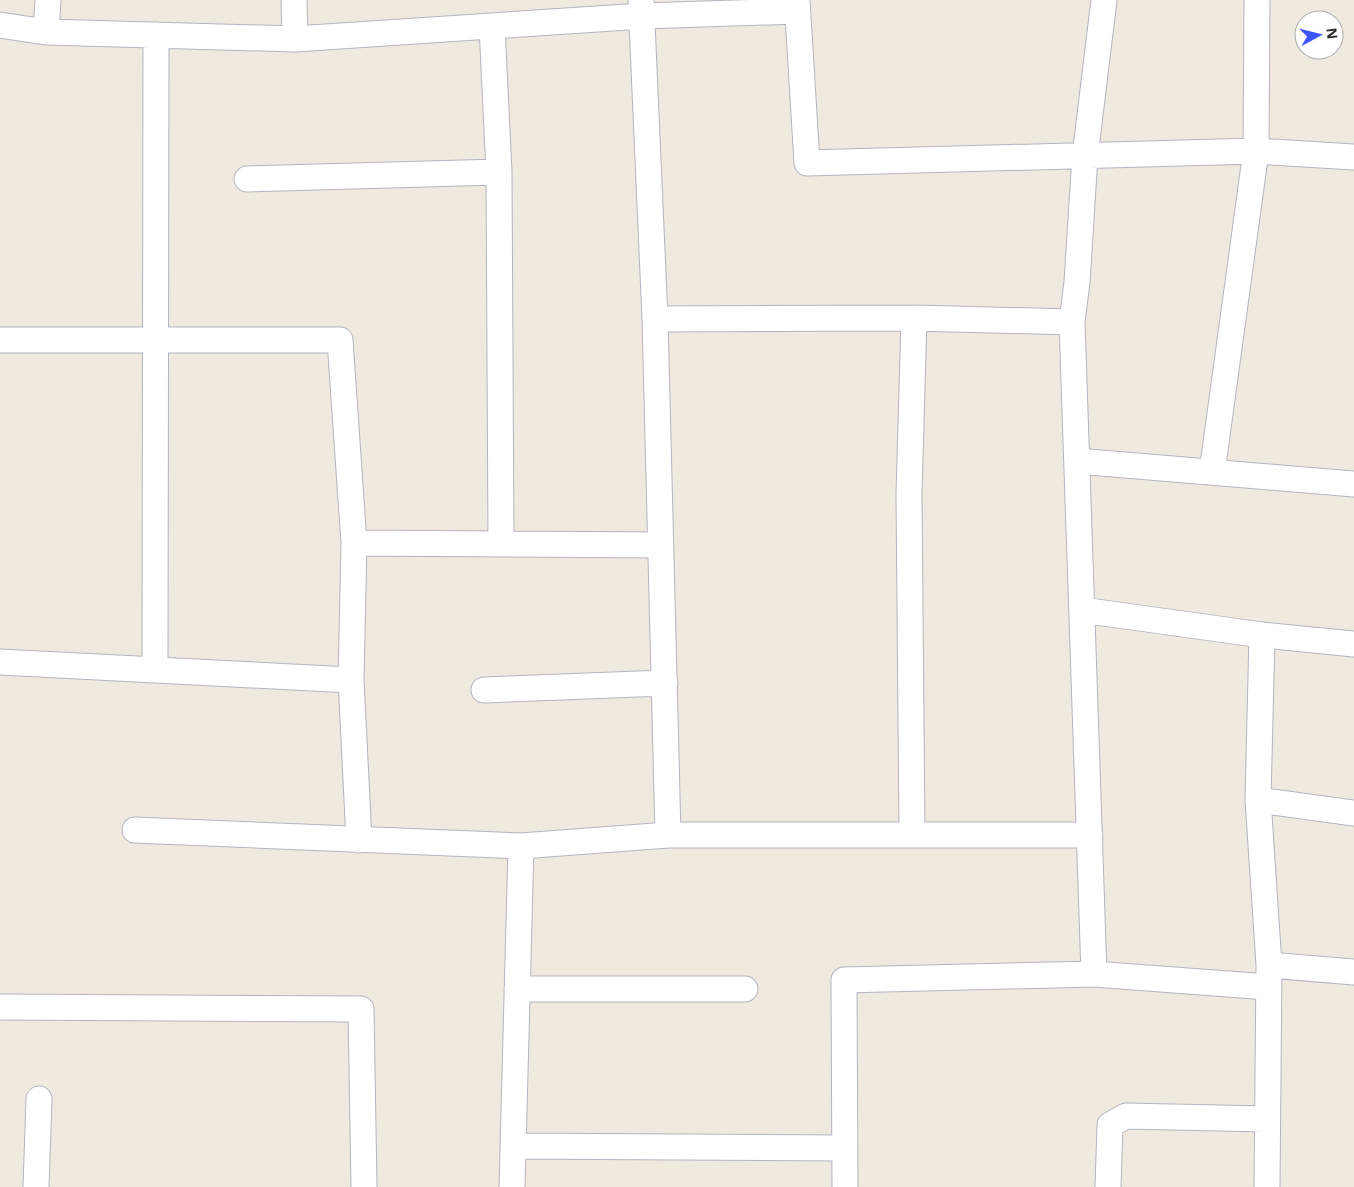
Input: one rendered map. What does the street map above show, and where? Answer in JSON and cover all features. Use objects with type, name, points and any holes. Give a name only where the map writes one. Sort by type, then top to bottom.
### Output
[{"type":"street","points":[[46,32],[48,0]]},
{"type":"street","points":[[294,0],[295,39]]},
{"type":"street","points":[[1094,974],[1072,322],[1077,282],[1084,156],[1104,0]]},
{"type":"street","points":[[1212,472],[1256,151],[1257,0]]},
{"type":"street","points":[[0,25],[46,32],[295,39],[492,26],[642,8],[797,5],[807,163],[1256,151],[1354,157]]},
{"type":"street","points":[[642,8],[655,319],[668,835]]},
{"type":"street","points":[[492,26],[499,172],[501,544]]},
{"type":"street","points":[[155,670],[154,340],[156,35]]},
{"type":"street","points":[[248,179],[499,172]]},
{"type":"street","points":[[655,319],[914,318],[1072,322]]},
{"type":"street","points":[[912,835],[909,494],[914,318]]},
{"type":"street","points":[[0,340],[340,340],[354,543],[351,680],[359,840]]},
{"type":"street","points":[[1077,460],[1354,484]]},
{"type":"street","points":[[354,543],[661,545]]},
{"type":"street","points":[[1082,610],[1262,636],[1354,644]]},
{"type":"street","points":[[1262,636],[1258,800],[1268,976],[1267,1187]]},
{"type":"street","points":[[0,662],[351,680]]},
{"type":"street","points":[[484,690],[665,683]]},
{"type":"street","points":[[1258,800],[1354,813]]},
{"type":"street","points":[[135,830],[521,846],[668,835],[1090,834]]},
{"type":"street","points":[[512,1187],[521,846]]},
{"type":"street","points":[[845,1187],[844,980],[1094,974],[1268,976],[1354,972]]},
{"type":"street","points":[[517,990],[745,989]]},
{"type":"street","points":[[0,1007],[361,1009],[364,1187]]},
{"type":"street","points":[[36,1187],[39,1100]]},
{"type":"street","points":[[1108,1187],[1110,1125],[1126,1116],[1266,1118]]},
{"type":"street","points":[[513,1146],[844,1148]]}]
